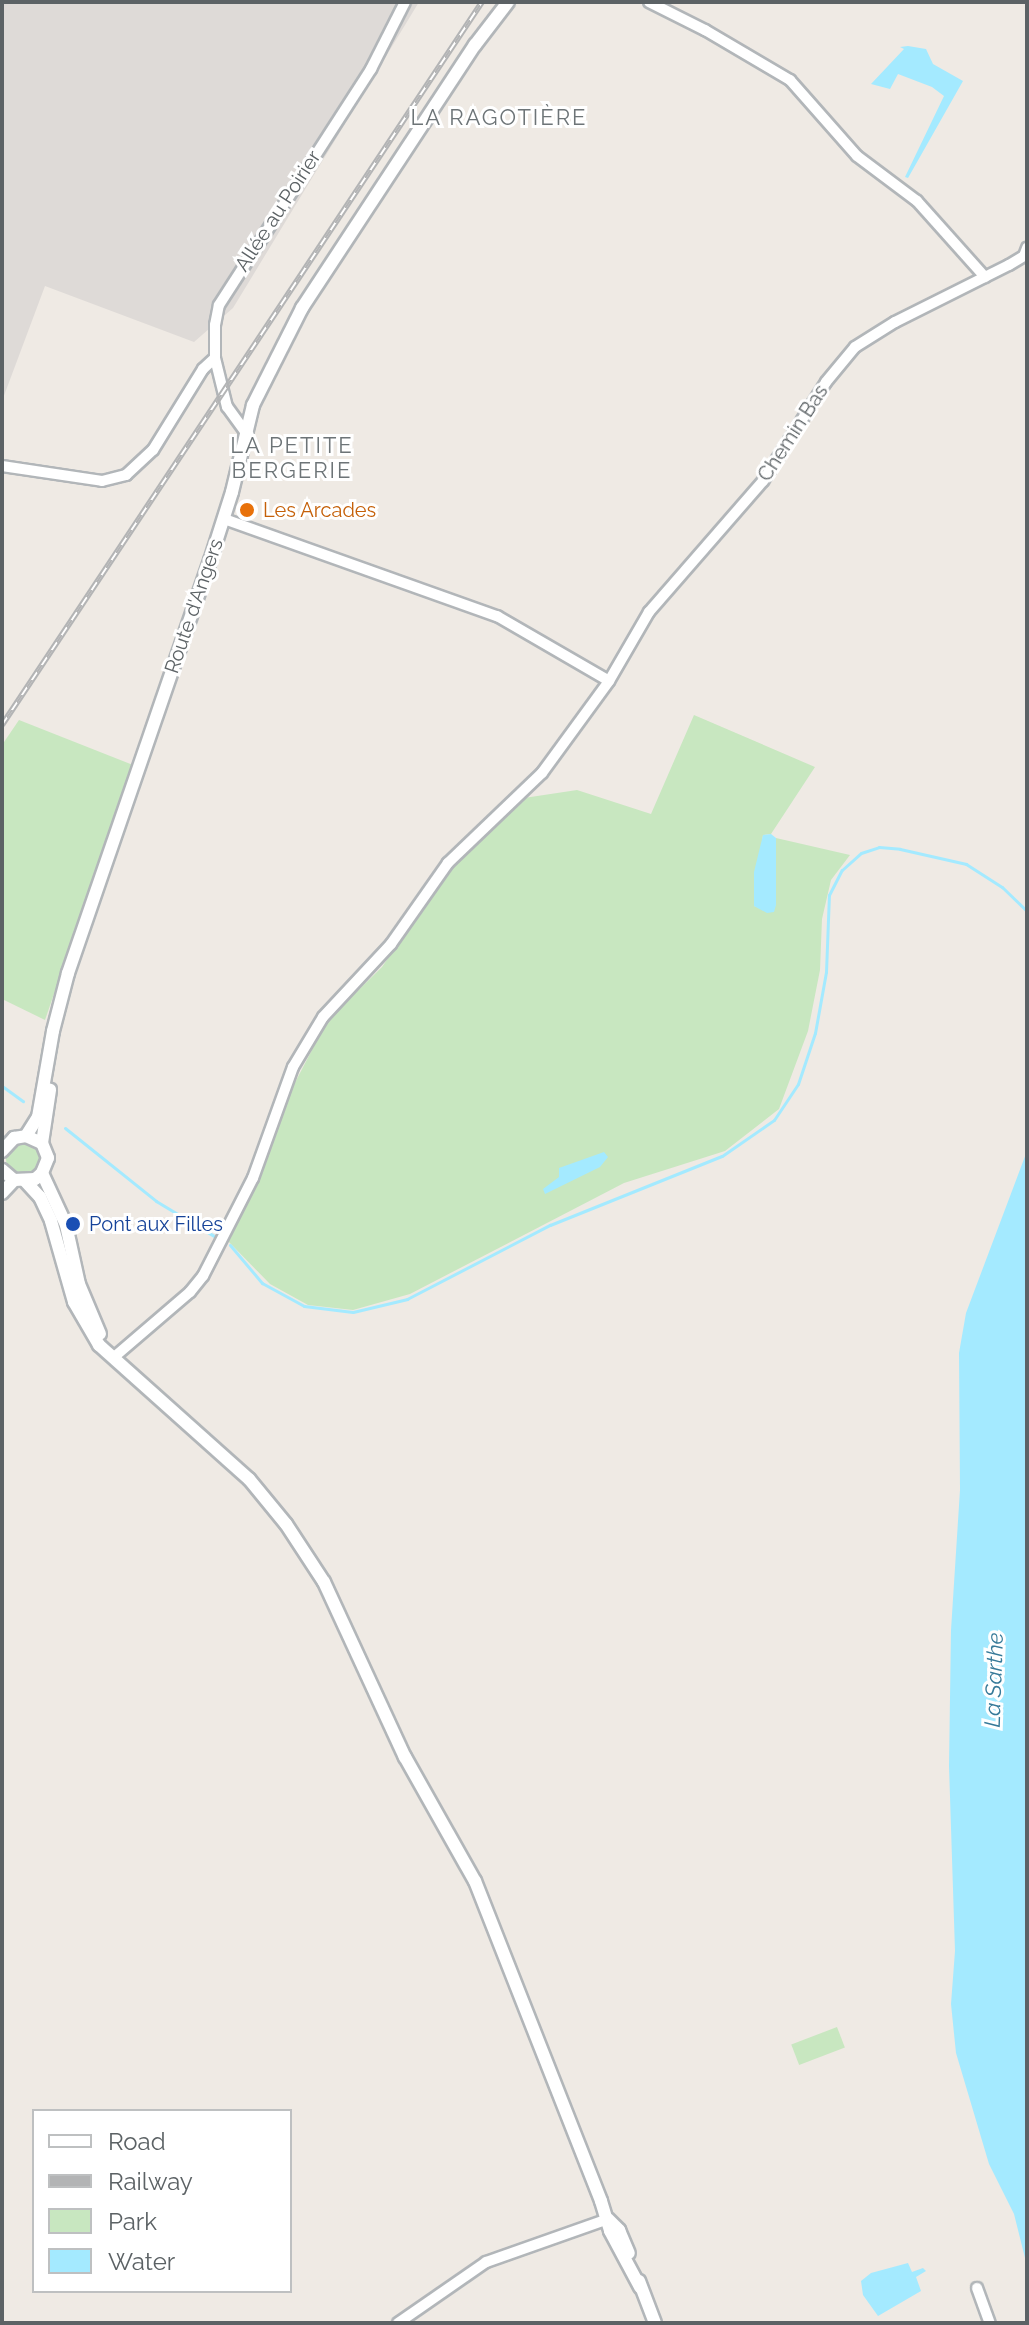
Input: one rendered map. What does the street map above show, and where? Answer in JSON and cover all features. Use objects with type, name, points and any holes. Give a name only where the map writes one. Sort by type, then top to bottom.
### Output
[{"type":"street","name":"Allée au Poirier","points":[[244,430],[227,407],[215,358],[215,325],[224,294],[371,69],[405,2]]},
{"type":"street","name":"Route d'Angers","points":[[14,1135],[38,1117],[53,1031],[68,973],[224,519],[244,430],[293,323],[475,45],[508,2]]},
{"type":"street","points":[[649,2],[705,30],[790,80],[857,156],[917,201],[985,277]]},
{"type":"street","name":"Chemin Bas","points":[[113,1358],[190,1292],[203,1276],[253,1178],[293,1067],[323,1017],[391,944],[448,863],[542,773],[610,679],[649,612],[763,481],[826,382],[855,347],[895,322],[1024,256],[1027,248]]},
{"type":"street","points":[[2,466],[102,481],[126,475],[153,450],[203,369],[215,358]]},
{"type":"street","points":[[224,519],[497,616],[610,679]]},
{"type":"street","name":"Route d'Angers","points":[[42,1173],[48,1158],[42,1143],[52,1078],[53,1031]]},
{"type":"street","points":[[2,1151],[14,1135],[42,1143]]},
{"type":"street","points":[[2,1170],[37,1192],[51,1221],[83,1320],[99,1345],[249,1479],[308,1555],[340,1612],[399,1745],[482,1894],[610,2231],[655,2323]]},
{"type":"street","points":[[2,1193],[19,1181],[42,1173],[66,1225],[79,1284],[89,1312],[113,1358]]},
{"type":"street","points":[[398,2323],[486,2262],[608,2219]]},
{"type":"street","points":[[977,2288],[990,2323]]},
{"type":"shaded area","points":[[2,2],[419,2],[233,308],[194,342],[45,286],[2,401]]},
{"type":"green space","points":[[694,715],[815,767],[771,834],[763,835],[754,906],[774,912],[776,838],[850,855],[831,880],[822,919],[820,970],[808,1031],[779,1109],[725,1151],[624,1183],[410,1294],[353,1310],[308,1305],[270,1284],[227,1240],[261,1172],[287,1098],[327,1021],[382,967],[450,866],[524,798],[577,790],[651,814]]},
{"type":"green space","points":[[19,720],[133,765],[45,1020],[2,999],[2,745]]},
{"type":"green space","points":[[23,1142],[35,1147],[40,1159],[35,1171],[23,1176],[11,1171],[6,1159],[11,1147]]},
{"type":"green space","points":[[837,2027],[845,2048],[799,2065],[791,2045]]},
{"type":"water","points":[[900,47],[926,49],[933,64],[963,81],[908,178],[905,177],[944,96],[932,87],[898,74],[890,89],[871,84],[904,49]]},
{"type":"water","points":[[771,834],[776,838],[776,905],[774,912],[767,913],[754,906],[754,872],[763,835]]},
{"type":"water","name":"La Sarthe","points":[[1027,1151],[1027,2266],[1014,2214],[989,2164],[956,2053],[951,2004],[955,1951],[949,1766],[951,1630],[960,1490],[959,1353],[966,1313]]},
{"type":"water","points":[[604,1152],[608,1157],[600,1167],[545,1194],[543,1189],[559,1177],[559,1168]]},
{"type":"water","points":[[908,2263],[912,2272],[923,2268],[926,2271],[916,2277],[921,2291],[878,2316],[863,2295],[861,2281],[871,2273]]},
{"type":"waterway","points":[[230,1245],[262,1283],[304,1306],[353,1312],[407,1299],[550,1225],[722,1156],[774,1120],[798,1084],[815,1033],[826,972],[829,895],[842,870],[861,853],[879,847],[900,849],[966,864],[1002,887],[1027,911]]},
{"type":"waterway","points":[[2,1086],[23,1101]]},
{"type":"waterway","points":[[65,1128],[156,1201],[214,1236]]},
{"type":"railway","points":[[2,725],[482,2]]},
{"type":"place","name":"Les Arcades","points":[[247,510]]},
{"type":"place","name":"Pont aux Filles","points":[[73,1224]]},
{"type":"district","name":"LA RAGOTIÈRE","points":[[499,118]]},
{"type":"district","name":"LA PETITE BERGERIE","points":[[292,458]]}]
